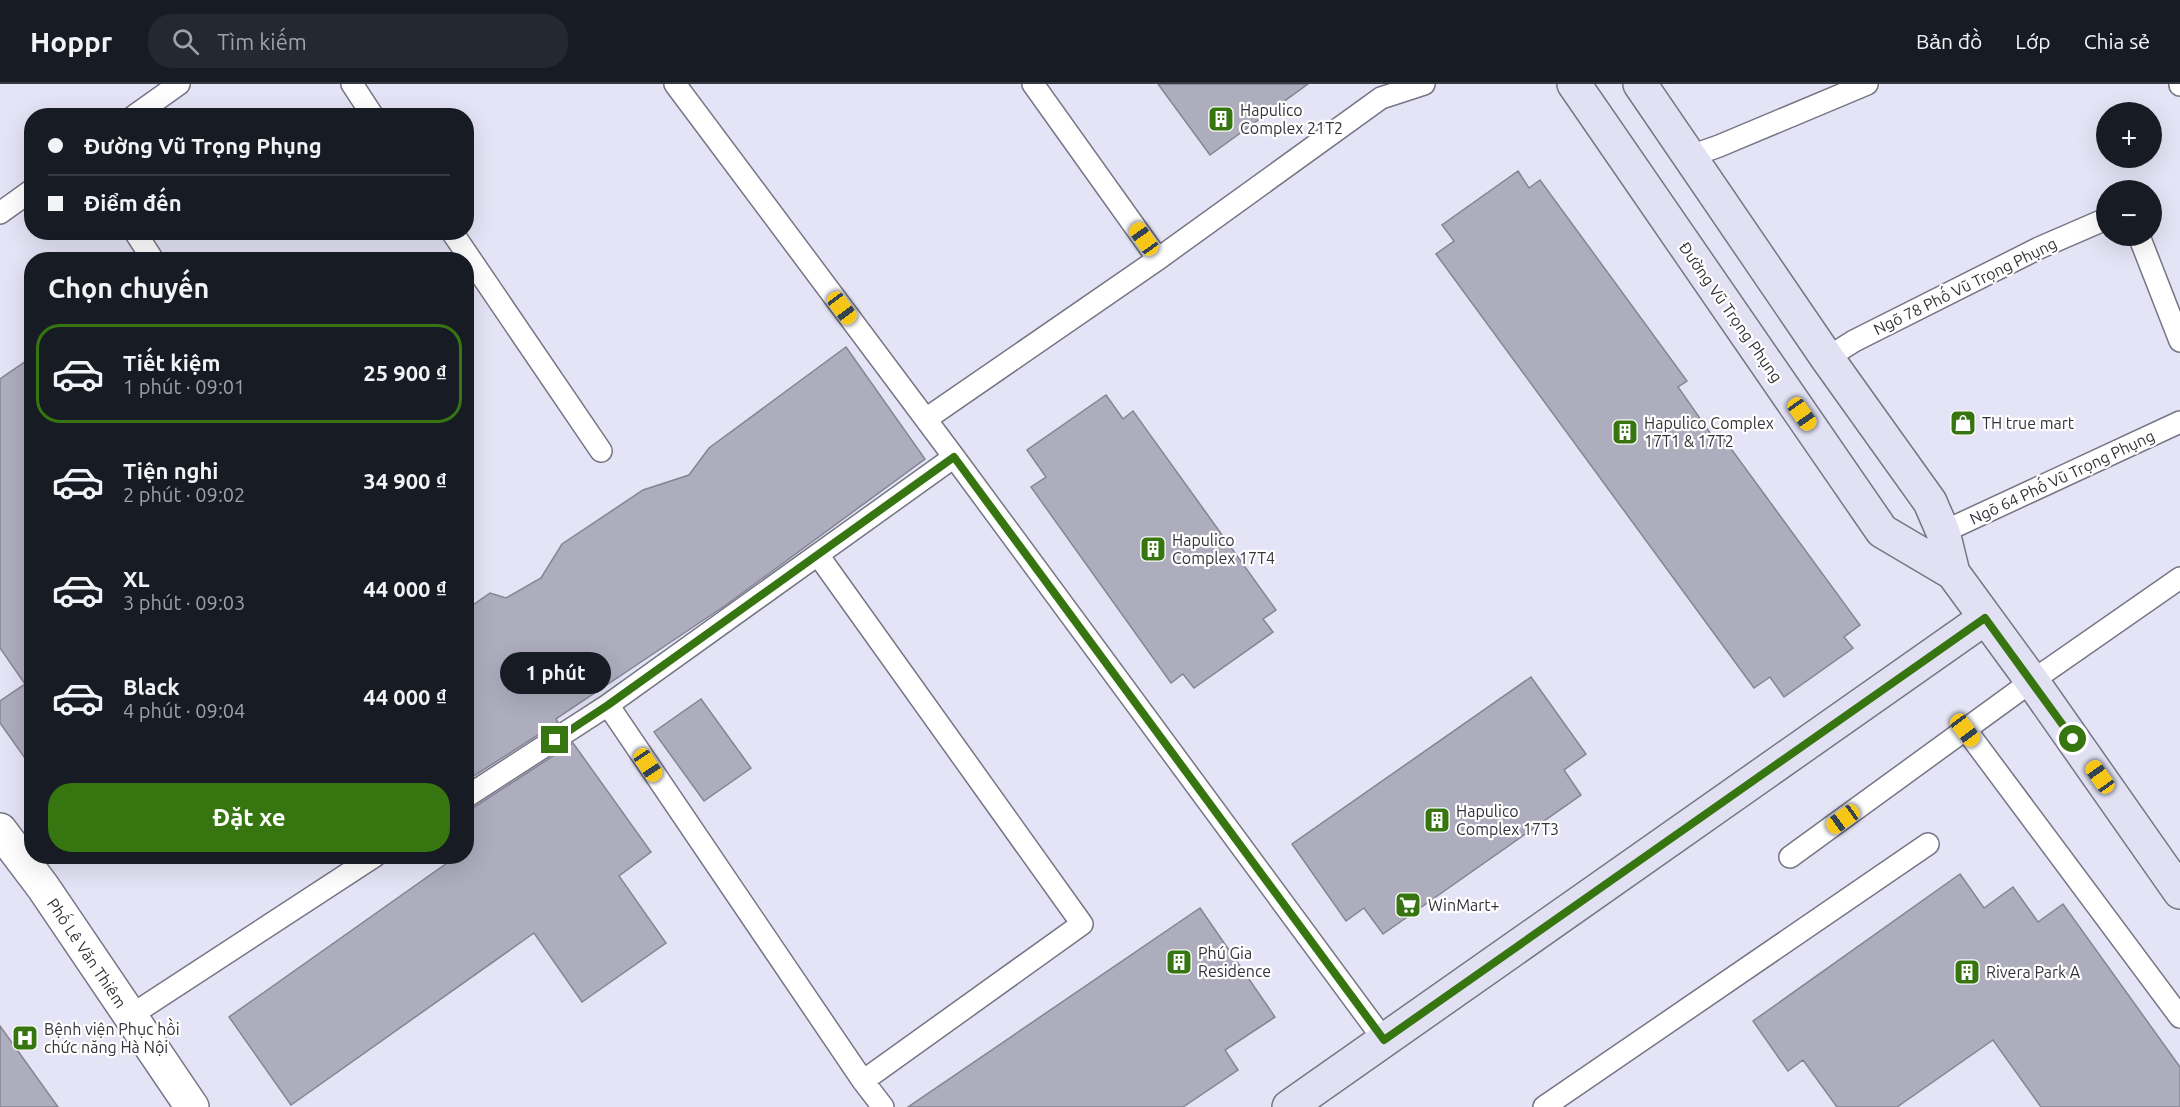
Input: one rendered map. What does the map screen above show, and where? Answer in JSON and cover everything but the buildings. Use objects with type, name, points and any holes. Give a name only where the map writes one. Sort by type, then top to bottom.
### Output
[{"type":"street","name":"Đường Vũ Trọng Phụng","points":[[1574,84],[1882,531],[1953,573]]},
{"type":"street","name":"Đường Vũ Trọng Phụng","points":[[1640,84],[1827,358],[1930,502],[1943,532],[1953,573],[2180,892]]},
{"type":"street","points":[[1289,1107],[1985,618]]},
{"type":"street","name":"Phố Lê Văn Thiêm","points":[[0,830],[24,862]]},
{"type":"street","name":"Phố Lê Văn Thiêm","points":[[26,864],[192,1107]]},
{"type":"lane","points":[[145,108],[178,84]]},
{"type":"lane","points":[[352,84],[368,108]]},
{"type":"lane","points":[[675,84],[926,419],[1384,1040]]},
{"type":"lane","points":[[1033,84],[1158,259]]},
{"type":"lane","points":[[926,419],[1158,259],[1385,91],[1424,84]]},
{"type":"lane","points":[[1688,157],[1868,84]]},
{"type":"lane","points":[[0,213],[24,196]]},
{"type":"lane","name":"Ngõ 78 Phố Vũ Trọng Phụng","points":[[1827,358],[1854,341],[2029,253],[2096,223]]},
{"type":"lane","points":[[2143,246],[2180,341]]},
{"type":"lane","points":[[474,265],[600,451]]},
{"type":"lane","name":"Ngõ 64 Phố Vũ Trọng Phụng","points":[[1943,532],[2180,422]]},
{"type":"lane","points":[[474,792],[608,705],[954,457]]},
{"type":"lane","points":[[818,555],[1082,924],[863,1081]]},
{"type":"lane","points":[[1790,857],[2032,681],[2073,655],[2180,578]]},
{"type":"lane","points":[[608,705],[863,1081],[883,1107]]},
{"type":"lane","points":[[1965,730],[2180,1017]]},
{"type":"lane","points":[[1544,1107],[1928,844]]},
{"type":"lane","points":[[130,1016],[363,864]]},
{"type":"place","name":"Hapulico Complex 21T2","points":[[1221,119]]},
{"type":"place","name":"TH true mart","points":[[1963,423]]},
{"type":"place","name":"Hapulico Complex 17T1 & 17T2","points":[[1625,432]]},
{"type":"place","name":"Hapulico Complex 17T4","points":[[1153,549]]},
{"type":"place","name":"Hapulico Complex 17T3","points":[[1437,820]]},
{"type":"place","name":"WinMart+","points":[[1408,905]]},
{"type":"place","name":"Phú Gia Residence","points":[[1179,962]]},
{"type":"place","name":"Rivera Park A","points":[[1967,972]]},
{"type":"place","name":"Bệnh viện Phục hồi chức năng Hà Nội","points":[[25,1038]]},
{"type":"route","points":[[555,740],[608,705],[954,457],[1384,1040],[1985,618],[2073,739]]}]
